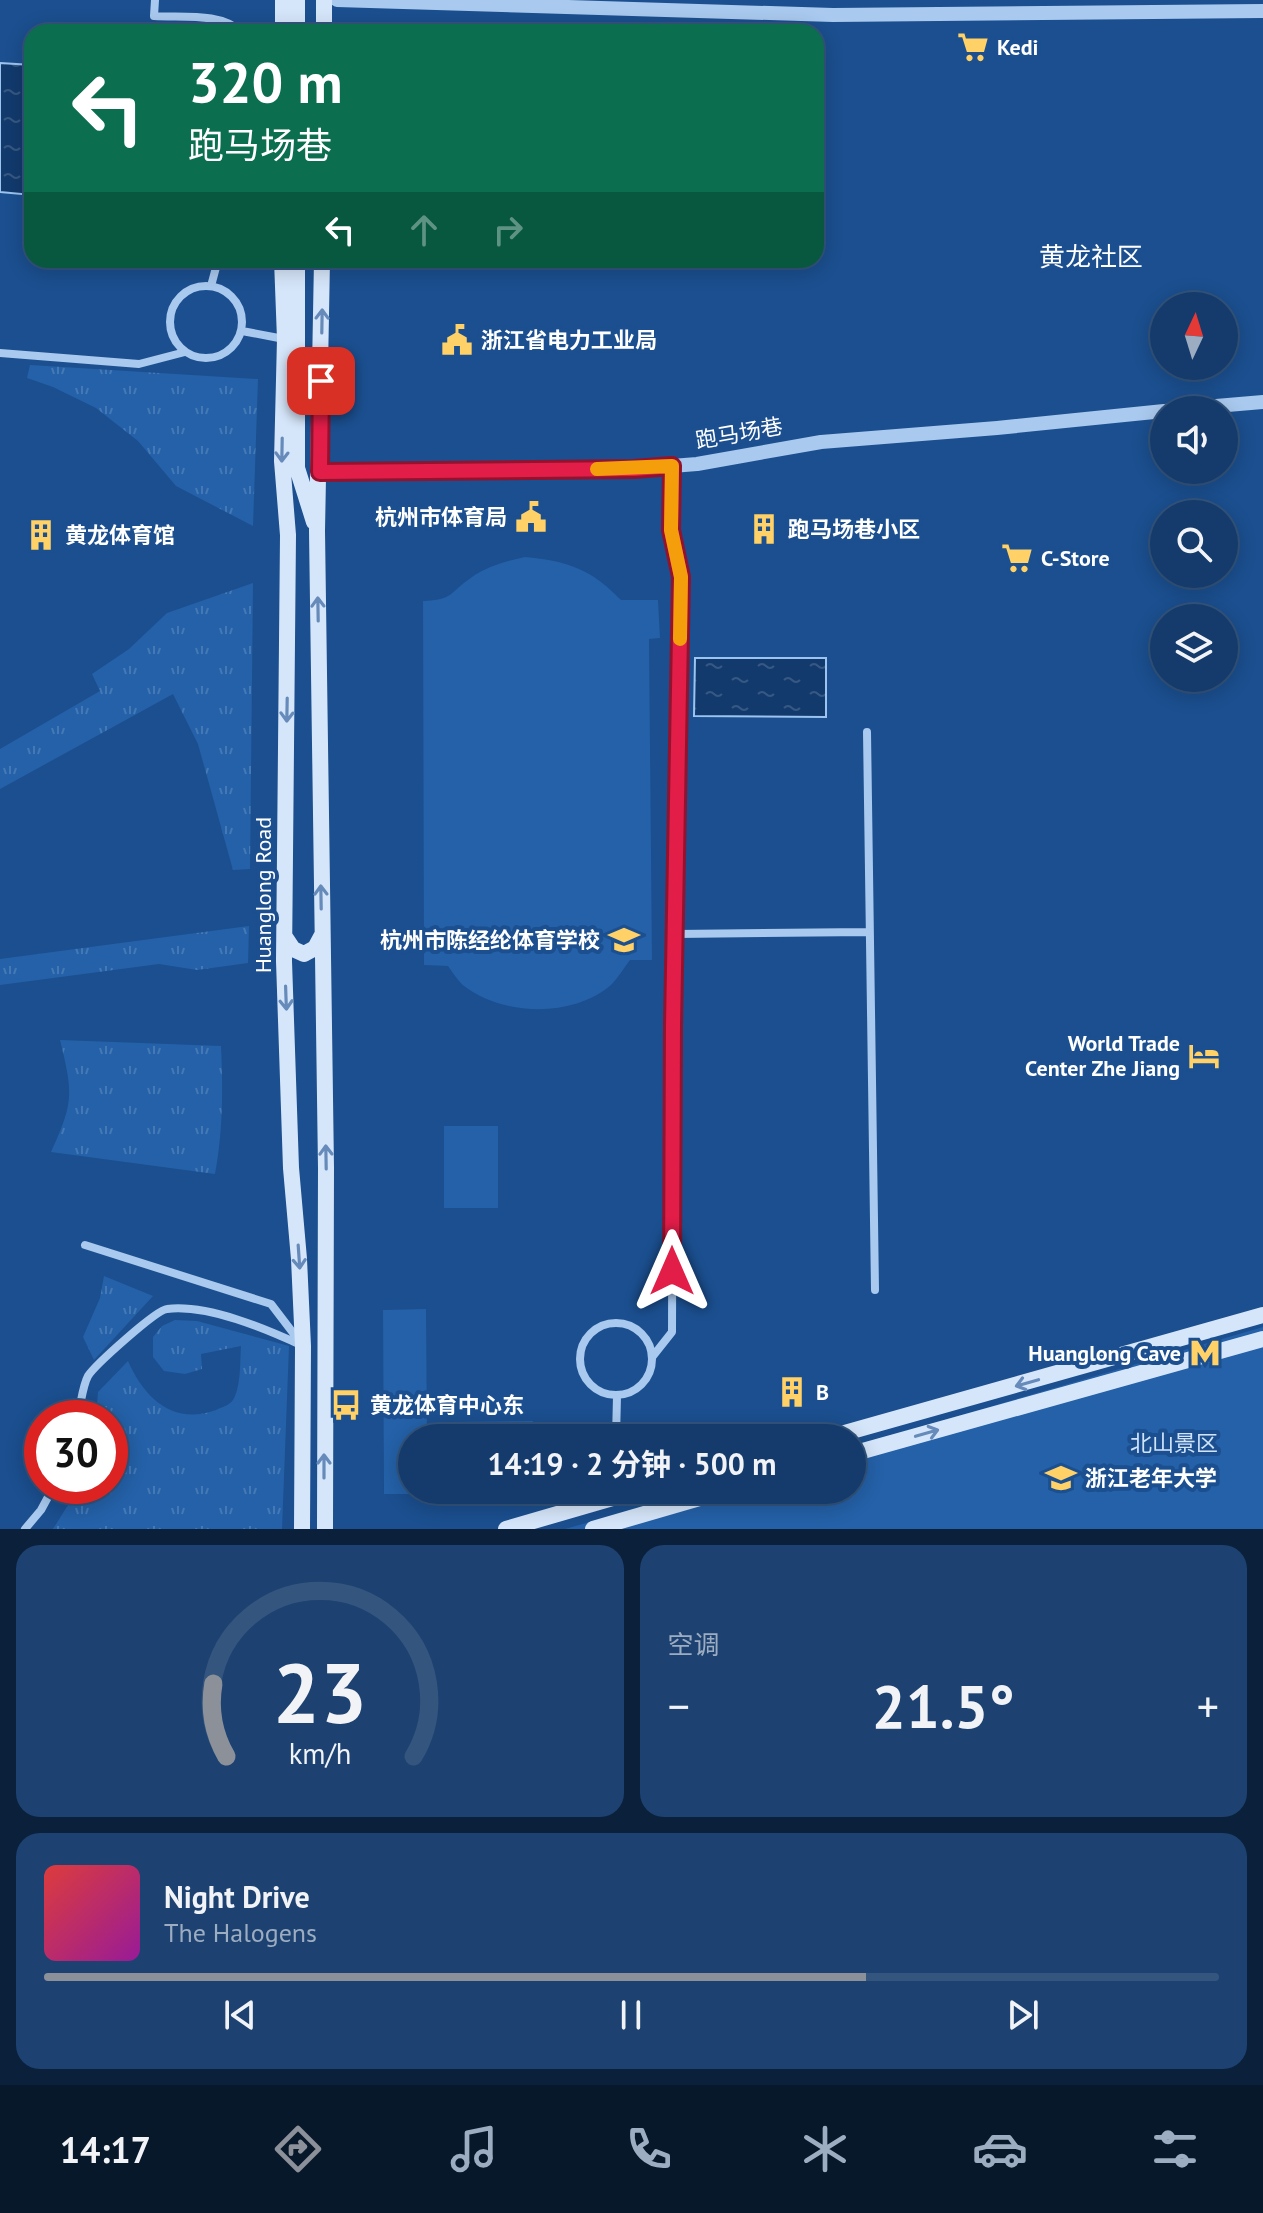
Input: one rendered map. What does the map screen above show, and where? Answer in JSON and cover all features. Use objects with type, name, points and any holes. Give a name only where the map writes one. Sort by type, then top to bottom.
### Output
[{"type":"main road","points":[[283,0],[283,24]]},
{"type":"main road","points":[[297,0],[297,24]]},
{"type":"main road","points":[[324,0],[324,24]]},
{"type":"main road","name":"Huanglong Road","points":[[282,268],[285,339],[282,461],[288,535],[285,937],[291,1168],[303,1346],[302,1529]]},
{"type":"main road","points":[[297,268],[297,468],[317,531]]},
{"type":"main road","points":[[322,268],[317,531],[326,1168],[325,1529]]},
{"type":"main road","points":[[285,937],[293,949],[304,954],[315,948],[322,935]]},
{"type":"main road","points":[[866,1427],[1263,1315]]},
{"type":"main road","points":[[866,1450],[1260,1341]]},
{"type":"main road","points":[[506,1529],[585,1504]]},
{"type":"main road","points":[[593,1529],[679,1504]]},
{"type":"street","points":[[155,0],[154,16],[206,17],[230,24]]},
{"type":"street","points":[[337,0],[833,15],[1263,11]]},
{"type":"street","points":[[211,286],[216,268]]},
{"type":"street","points":[[199,286],[211,286],[233,297],[240,307],[242,331],[230,350],[219,356],[196,357],[185,352],[171,333],[172,310],[187,291],[199,286]]},
{"type":"street","points":[[242,331],[285,339]]},
{"type":"street","points":[[0,353],[139,364],[185,352]]},
{"type":"street","name":"跑马场巷","points":[[1238,404],[1263,402]]},
{"type":"street","name":"跑马场巷","points":[[320,472],[634,469],[672,466],[821,442],[1150,412]]},
{"type":"street","points":[[653,1356],[672,1332],[681,577],[671,530],[672,466]]},
{"type":"street","points":[[867,732],[875,1290]]},
{"type":"street","points":[[676,934],[868,932]]},
{"type":"street","points":[[85,1245],[271,1304],[303,1346]]},
{"type":"street","points":[[82,1400],[88,1376],[124,1340],[163,1309],[187,1309],[212,1314],[268,1330],[303,1346]]},
{"type":"street","points":[[622,1323],[643,1334],[653,1356],[647,1379],[628,1394],[617,1396],[594,1388],[581,1369],[582,1345],[598,1327],[622,1323]]},
{"type":"street","points":[[616,1424],[617,1396]]},
{"type":"street","points":[[25,1529],[44,1504]]},
{"type":"green space","points":[[30,365],[258,379],[253,526],[176,486],[138,441],[96,408],[27,378]]},
{"type":"green space","points":[[525,557],[578,568],[621,600],[658,600],[660,638],[649,639],[652,960],[630,960],[611,985],[595,996],[558,1008],[518,1008],[498,1003],[464,986],[448,966],[424,965],[423,601],[446,597],[484,570]]},
{"type":"green space","points":[[253,583],[250,869],[233,870],[198,744],[173,694],[0,789],[0,749],[100,691],[92,674],[129,649],[167,613]]},
{"type":"green space","points":[[249,926],[248,963],[197,970],[159,964],[0,985],[0,959]]},
{"type":"green space","points":[[60,1040],[221,1046],[222,1110],[215,1174],[51,1152],[64,1121],[69,1097]]},
{"type":"green space","points":[[444,1126],[498,1126],[498,1208],[444,1208]]},
{"type":"green space","points":[[104,1276],[153,1296],[94,1360],[83,1337],[100,1298]]},
{"type":"green space","points":[[426,1309],[427,1424],[398,1424],[398,1494],[384,1494],[383,1310]]},
{"type":"green space","points":[[175,1320],[197,1321],[289,1346],[282,1529],[53,1529],[69,1504],[128,1504],[128,1400],[97,1400],[98,1392],[128,1361],[152,1397],[174,1411],[201,1414],[225,1406],[234,1399],[241,1346],[201,1354],[202,1369],[185,1374],[164,1371],[153,1357],[153,1337],[162,1326]]},
{"type":"green space","name":"北山景区","points":[[1263,1327],[1263,1529],[565,1529],[652,1504],[866,1504],[866,1443]]},
{"type":"green space","points":[[533,1421],[533,1424],[450,1424]]},
{"type":"water","points":[[0,63],[24,64],[24,194],[0,192]]},
{"type":"water","points":[[695,658],[826,658],[826,717],[694,716]]},
{"type":"slow traffic","points":[[597,469],[672,466],[671,530],[681,577],[680,639]]},
{"type":"place","name":"Kedi","points":[[973,47]]},
{"type":"place","name":"浙江省电力工业局","points":[[457,340]]},
{"type":"place","name":"杭州市体育局","points":[[531,517]]},
{"type":"place","name":"跑马场巷小区","points":[[764,529]]},
{"type":"place","name":"黄龙体育馆","points":[[41,535]]},
{"type":"place","name":"C-Store","points":[[1017,558]]},
{"type":"place","name":"杭州市陈经纶体育学校","points":[[624,940]]},
{"type":"place","name":"World Trade Center Zhe Jiang","points":[[1204,1056]]},
{"type":"place","name":"Huanglong Cave","points":[[1205,1353]]},
{"type":"place","name":"B","points":[[792,1392]]},
{"type":"place","name":"黄龙体育中心东","points":[[346,1405]]},
{"type":"place","name":"浙江老年大学","points":[[1061,1478]]},
{"type":"district","name":"黄龙社区","points":[[1091,257]]},
{"type":"route","points":[[321,381],[320,472],[672,466],[671,530],[681,577],[672,1271]]}]
